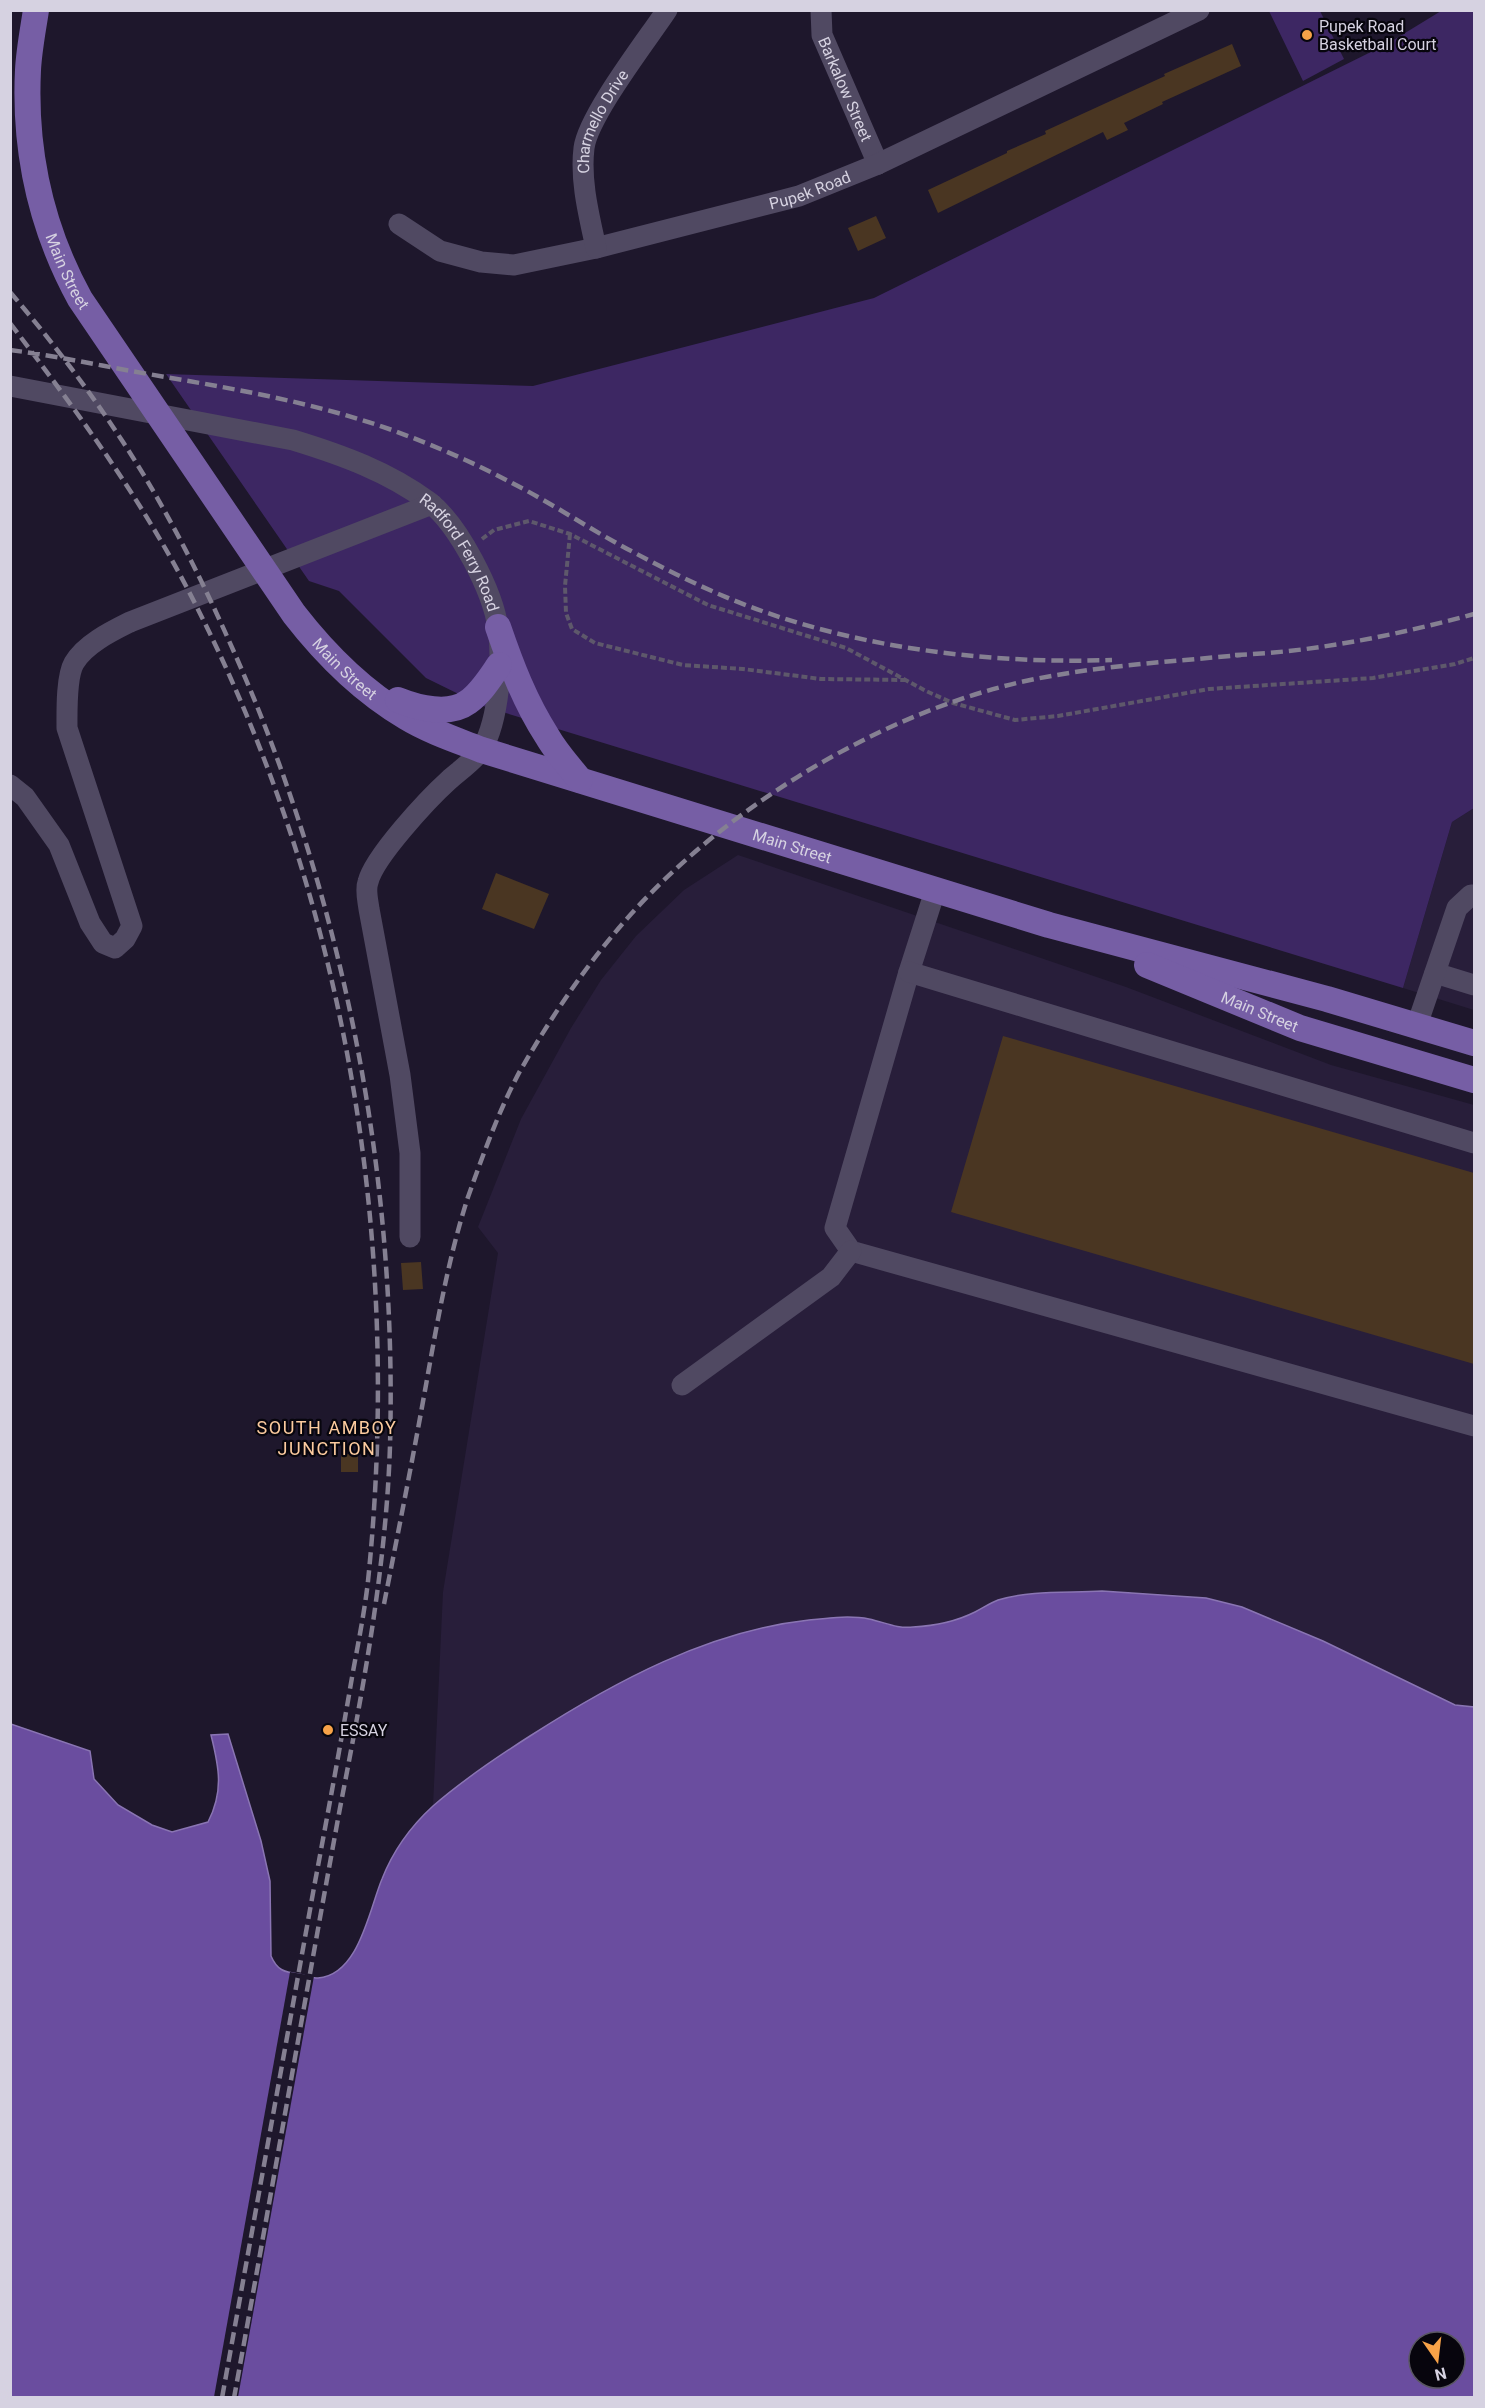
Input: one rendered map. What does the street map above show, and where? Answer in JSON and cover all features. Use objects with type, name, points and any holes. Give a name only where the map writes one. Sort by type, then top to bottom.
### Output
[{"type":"main road","name":"Main Street","points":[[36,10],[28,68],[28,117],[32,163],[39,199],[63,268],[80,299],[294,614],[313,639],[367,689],[406,717],[482,750],[1049,925],[1417,1025],[1474,1043]]},
{"type":"main road","points":[[498,627],[520,687],[533,712],[547,737],[580,780]]},
{"type":"main road","points":[[367,689],[418,707],[447,709],[467,704],[499,665]]},
{"type":"main road","name":"Main Street","points":[[1049,925],[1300,1028],[1474,1080]]},
{"type":"street","name":"Charmello Drive","points":[[596,248],[583,173],[584,145],[596,117],[667,10]]},
{"type":"street","name":"Barkalow Street","points":[[821,10],[822,35],[878,164]]},
{"type":"street","name":"Pupek Road","points":[[399,224],[440,251],[481,262],[514,265],[596,248],[799,196],[878,164],[1199,10]]},
{"type":"street","name":"Radford Ferry Road","points":[[10,386],[294,440],[337,453],[366,466],[402,483],[432,504],[467,550],[490,599],[498,627],[499,665],[496,702],[482,750]]},
{"type":"street","points":[[10,785],[25,797],[59,845],[90,923],[103,943],[115,948],[125,939],[132,926],[67,728],[67,700],[74,664],[101,636],[130,622],[432,504]]},
{"type":"street","points":[[410,1237],[410,1153],[400,1076],[369,909],[367,885],[374,865],[430,799],[482,750]]},
{"type":"street","points":[[935,891],[909,972],[835,1228],[851,1251],[1474,1426]]},
{"type":"street","points":[[1417,1025],[1457,908],[1473,891]]},
{"type":"street","points":[[909,972],[1474,1143]]},
{"type":"street","points":[[1435,973],[1474,985]]},
{"type":"street","points":[[682,1385],[831,1277],[851,1251]]},
{"type":"path","points":[[467,550],[494,530],[529,521],[570,534],[708,605],[846,648],[953,703],[1014,720],[1058,716],[1209,689],[1373,678],[1455,664],[1474,658]]},
{"type":"path","points":[[570,534],[565,586],[566,613],[572,628],[595,643],[683,665],[743,669],[821,679],[906,680]]},
{"type":"shaded area","name":"Pupek Road Basketball Court","points":[[1269,11],[1320,11],[1344,59],[1303,81]]},
{"type":"shaded area","points":[[1441,11],[1474,11],[1474,808],[1452,822],[1403,988],[483,706],[426,678],[339,591],[309,581],[166,374],[533,386],[874,298],[1387,44]]},
{"type":"shaded area","points":[[1474,808],[1474,1010],[1403,988],[1452,822]]},
{"type":"shaded area","points":[[738,855],[1126,987],[1331,1065],[1474,1105],[1474,1707],[1455,1705],[1242,1607],[1206,1598],[1167,1594],[1102,1591],[1042,1594],[996,1601],[974,1613],[946,1622],[912,1628],[894,1627],[868,1618],[808,1620],[710,1643],[617,1684],[552,1722],[496,1758],[433,1806],[443,1592],[498,1253],[478,1227],[521,1119],[571,1028],[601,980],[636,936],[684,890]]},
{"type":"shaded area","points":[[1102,1591],[1206,1598],[1242,1607],[1323,1641],[1455,1705],[1474,1707],[1474,2397],[11,2398],[11,1724],[90,1751],[94,1779],[118,1805],[152,1825],[172,1832],[208,1822],[218,1789],[216,1758],[211,1735],[228,1734],[261,1841],[270,1881],[271,1956],[278,1967],[285,1971],[318,1978],[332,1974],[353,1954],[391,1859],[410,1831],[433,1806],[505,1752],[629,1678],[698,1647],[771,1626],[847,1617],[869,1619],[901,1627],[921,1626],[961,1618],[995,1601],[1036,1593]]},
{"type":"pier","points":[[290,1972],[314,1976],[238,2397],[214,2397]]},
{"type":"building","points":[[1232,44],[1241,66],[1162,102],[1163,104],[1124,123],[1128,130],[1107,140],[1103,132],[938,213],[928,190],[1046,134],[1045,131]]},
{"type":"building","points":[[876,216],[886,238],[858,251],[848,228]]},
{"type":"building","points":[[496,873],[549,894],[534,929],[482,909]]},
{"type":"building","points":[[1003,1036],[1474,1173],[1474,1364],[951,1212]]},
{"type":"building","points":[[421,1262],[423,1289],[403,1290],[401,1263]]},
{"type":"building","points":[[341,1454],[358,1454],[358,1472],[341,1472]]},
{"type":"railway","points":[[10,292],[83,384],[142,472],[192,563],[250,689],[285,780],[315,872],[340,965],[360,1060],[375,1156],[385,1252],[390,1349],[390,1446],[384,1537],[365,1673],[234,2398]]},
{"type":"railway","points":[[10,323],[81,419],[147,517],[186,586],[241,702],[287,822],[323,945],[350,1070],[368,1197],[377,1325],[377,1453],[368,1581],[342,1737],[222,2398]]},
{"type":"railway","points":[[10,350],[271,397],[332,411],[392,430],[499,476],[620,545],[698,585],[762,611],[846,636],[890,645],[979,657],[1068,661],[1112,660]]},
{"type":"railway","points":[[1235,655],[1295,650],[1356,641],[1474,614]]},
{"type":"railway","points":[[384,1604],[442,1301],[453,1249],[468,1197],[498,1117],[520,1071],[564,1001],[613,935],[652,892],[697,850],[745,812],[798,777],[852,746],[908,719],[965,698],[1021,682],[1130,665],[1241,655]]},
{"type":"place","name":"Pupek Road Basketball Court","points":[[1307,35]]},
{"type":"place","name":"ESSAY","points":[[328,1730]]},
{"type":"district","name":"SOUTH AMBOY JUNCTION","points":[[327,1438]]}]
